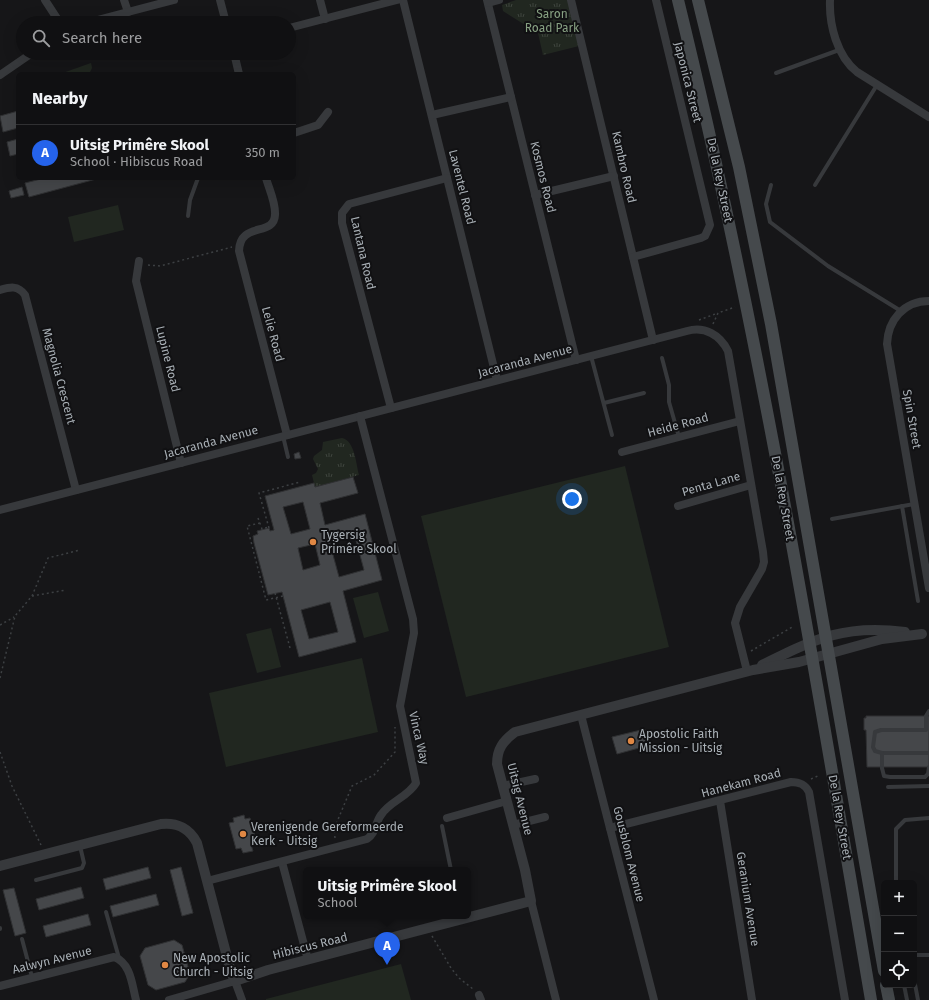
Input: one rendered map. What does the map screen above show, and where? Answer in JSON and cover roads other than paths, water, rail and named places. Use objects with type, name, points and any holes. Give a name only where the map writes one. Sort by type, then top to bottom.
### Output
[{"type":"main road","name":"De la Rey Street","points":[[678,0],[700,91],[751,324],[809,642],[871,1000]]},
{"type":"main road","name":"De la Rey Street","points":[[698,0],[740,174],[771,324],[881,954]]},
{"type":"main road","points":[[887,988],[889,1000]]},
{"type":"street","points":[[45,0],[55,16]]},
{"type":"street","points":[[124,0],[128,12]]},
{"type":"street","points":[[113,16],[174,0]]},
{"type":"street","points":[[220,0],[224,16]]},
{"type":"street","points":[[320,0],[324,19]]},
{"type":"street","points":[[296,26],[397,0]]},
{"type":"street","name":"Laventel Road","points":[[403,0],[497,380]]},
{"type":"street","points":[[488,1],[499,0]]},
{"type":"street","name":"Kambro Road","points":[[571,0],[653,340]]},
{"type":"street","name":"Japonica Street","points":[[633,256],[701,238],[705,236],[710,225],[656,0]]},
{"type":"street","points":[[830,0],[830,14],[839,50],[851,67],[929,118]]},
{"type":"street","name":"Kosmos Road","points":[[488,1],[576,360]]},
{"type":"street","points":[[0,75],[22,60]]},
{"type":"street","points":[[236,60],[239,72]]},
{"type":"street","points":[[432,115],[511,96]]},
{"type":"street","points":[[296,132],[318,125],[328,112]]},
{"type":"street","points":[[535,195],[614,176]]},
{"type":"street","name":"Lantana Road","points":[[391,408],[342,223],[342,213],[349,204],[447,178]]},
{"type":"street","name":"Lelie Road","points":[[267,180],[274,209],[274,219],[267,227],[251,231],[241,239],[239,247],[285,436]]},
{"type":"street","name":"Lupine Road","points":[[139,262],[136,281],[181,463]]},
{"type":"street","name":"Magnolia Crescent","points":[[0,290],[13,287],[19,289],[25,295],[76,490]]},
{"type":"street","name":"Spin Street","points":[[929,301],[916,303],[901,311],[892,321],[889,329],[887,344],[929,588]]},
{"type":"street","name":"Jacaranda Avenue","points":[[0,510],[698,329],[711,333],[719,338],[728,351],[764,562],[760,574],[740,607],[735,623],[750,670]]},
{"type":"street","name":"Vinca Way","points":[[207,881],[367,839],[372,836],[380,815],[411,791],[416,783],[401,717],[400,699],[414,633],[413,619],[360,416]]},
{"type":"street","name":"Heide Road","points":[[622,452],[740,421]]},
{"type":"street","name":"Penta Lane","points":[[678,506],[751,485]]},
{"type":"street","name":"Uitsig Avenue","points":[[750,670],[825,636],[859,630],[890,630],[926,635]]},
{"type":"street","name":"Uitsig Avenue","points":[[556,1000],[506,801],[497,759],[498,751],[506,739],[515,732],[524,729],[750,670],[812,659],[877,640],[926,635]]},
{"type":"street","name":"Gousblom Avenue","points":[[581,715],[654,1000]]},
{"type":"street","points":[[503,786],[535,779]]},
{"type":"street","name":"Hanekam Road","points":[[610,828],[791,782],[798,783],[807,788],[845,1000]]},
{"type":"street","points":[[447,818],[506,801]]},
{"type":"street","name":"Geranium Avenue","points":[[720,801],[752,1000]]},
{"type":"street","points":[[513,825],[545,817]]},
{"type":"street","points":[[0,866],[161,824],[172,824],[187,830],[197,843],[231,972],[242,1000]]},
{"type":"street","points":[[282,862],[308,960]]},
{"type":"street","name":"Hibiscus Road","points":[[471,916],[531,901]]},
{"type":"street","name":"Hibiscus Road","points":[[235,981],[308,960],[428,929],[459,919]]},
{"type":"street","name":"Aalwyn Avenue","points":[[0,986],[109,957],[119,959]]},
{"type":"street","points":[[119,959],[127,967],[136,1000]]},
{"type":"street","points":[[169,1000],[208,986],[235,981]]},
{"type":"lane","points":[[776,73],[839,50]]},
{"type":"lane","points":[[815,186],[877,85]]},
{"type":"lane","points":[[188,216],[190,200],[197,180]]},
{"type":"lane","points":[[770,184],[766,204],[770,222],[828,266],[901,311]]},
{"type":"lane","points":[[591,356],[612,435]]},
{"type":"lane","points":[[662,358],[669,385],[669,402],[679,437]]},
{"type":"lane","points":[[604,403],[644,393]]},
{"type":"lane","points":[[285,436],[288,457]]},
{"type":"lane","points":[[832,519],[914,504]]},
{"type":"lane","points":[[902,506],[918,601]]},
{"type":"lane","points":[[928,714],[929,724]]},
{"type":"lane","points":[[928,714],[928,730],[877,731],[873,735],[874,749],[877,753],[929,753]]},
{"type":"lane","points":[[882,753],[884,776],[890,778],[925,777],[928,774],[929,767]]},
{"type":"lane","points":[[883,768],[887,776],[929,776]]},
{"type":"lane","points":[[888,787],[929,786]]},
{"type":"lane","points":[[896,880],[896,829],[905,820],[929,818]]},
{"type":"lane","points":[[442,826],[451,867]]},
{"type":"lane","points":[[36,880],[82,868],[84,863],[80,845]]},
{"type":"lane","points":[[106,912],[119,959]]},
{"type":"lane","points":[[22,939],[32,977]]},
{"type":"lane","points":[[917,955],[929,955]]},
{"type":"lane","points":[[905,988],[907,1000]]},
{"type":"lane","points":[[916,988],[918,1000]]},
{"type":"place","name":"Tygersig Primêre Skool","points":[[313,542]]},
{"type":"place","name":"Apostolic Faith Mission - Uitsig","points":[[631,741]]},
{"type":"place","name":"Verenigende Gereformeerde Kerk - Uitsig","points":[[243,834]]},
{"type":"place","name":"New Apostolic Church - Uitsig","points":[[165,965]]},
{"type":"place","name":"Uitsig Primêre Skool","points":[[387,965]]},
{"type":"park label","name":"Saron Road Park","points":[[552,21]]}]
